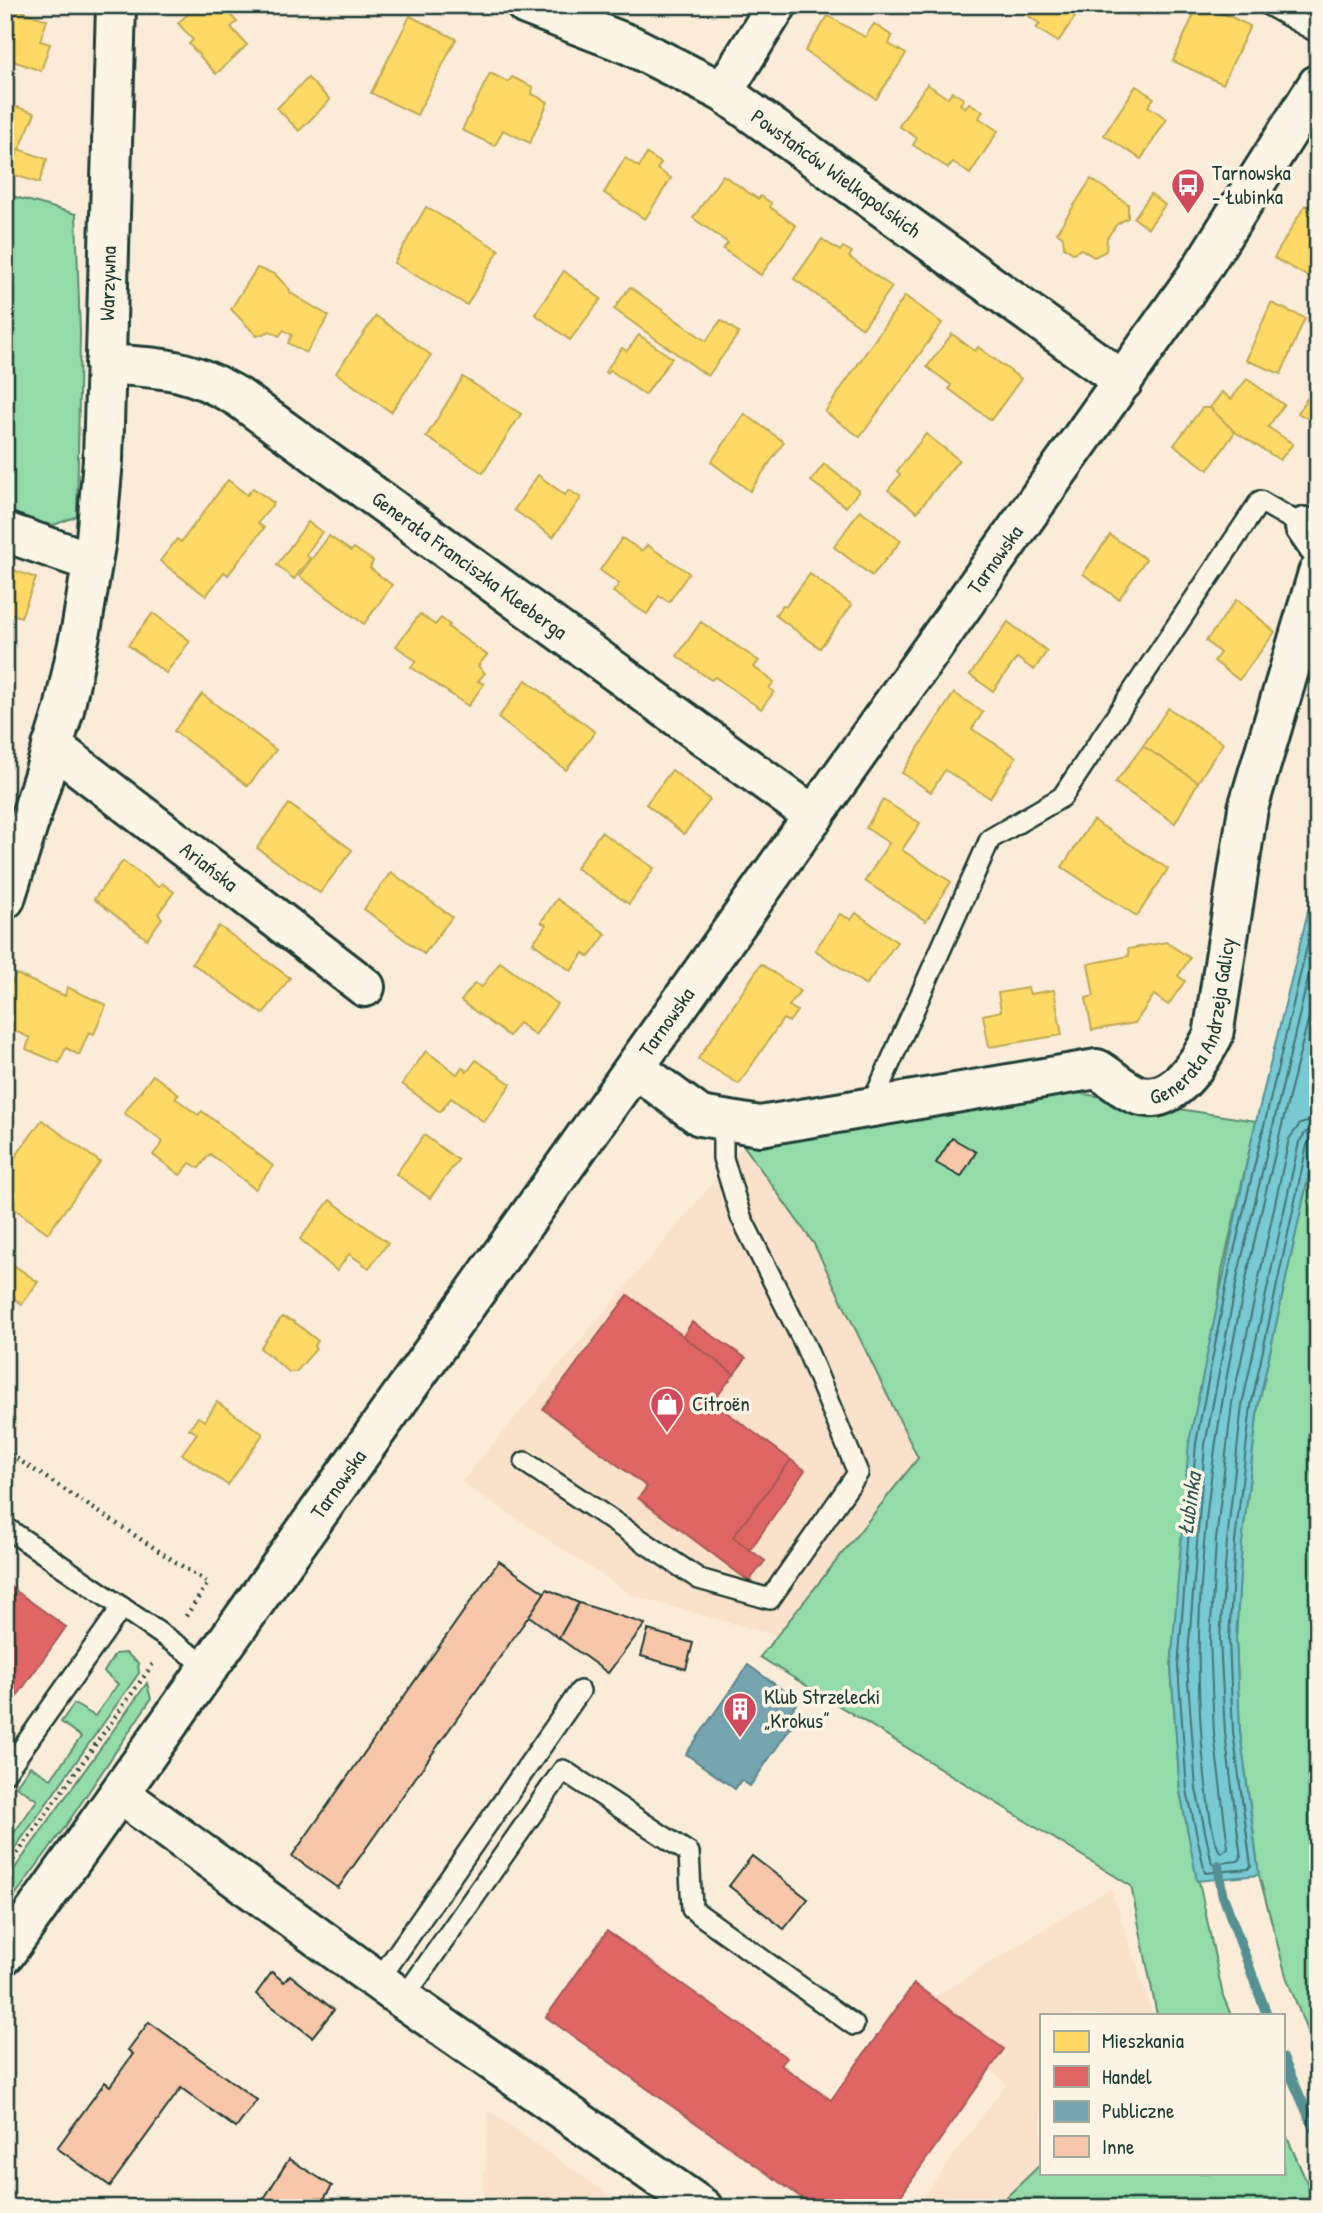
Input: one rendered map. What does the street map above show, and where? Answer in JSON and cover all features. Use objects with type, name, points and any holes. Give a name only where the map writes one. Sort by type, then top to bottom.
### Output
[{"type":"street","name":"Warzywna","points":[[5,898],[75,661],[92,562],[103,460],[116,5]]},
{"type":"street","name":"Powstańców Wielkopolskich","points":[[526,5],[630,45],[723,92],[1123,381]]},
{"type":"street","points":[[723,92],[777,5]]},
{"type":"street","name":"Tarnowska","points":[[5,1954],[1123,381],[1196,277],[1318,84]]},
{"type":"street","name":"Generała Franciszka Kleeberga","points":[[105,364],[174,369],[204,377],[238,397],[814,816]]},
{"type":"street","points":[[5,532],[92,562]]},
{"type":"street","name":"Generała Andrzeja Galicy","points":[[635,1068],[700,1116],[760,1126],[1097,1069],[1129,1091],[1143,1097],[1159,1096],[1176,1086],[1191,1071],[1213,1036],[1248,808],[1318,573]]},
{"type":"street","name":"Ariańska","points":[[52,746],[365,987]]},
{"type":"street","points":[[120,1794],[391,1990],[703,2208]]},
{"type":"lane","points":[[1268,5],[1318,33]]},
{"type":"lane","points":[[870,1108],[990,839],[1062,797],[1260,501],[1311,536]]},
{"type":"lane","points":[[525,1462],[699,1579],[770,1599],[858,1473],[805,1345],[741,1217],[723,1158],[723,1119]]},
{"type":"lane","points":[[5,1527],[209,1667]]},
{"type":"lane","points":[[5,1773],[122,1607]]},
{"type":"lane","points":[[391,1990],[580,1691]]},
{"type":"lane","points":[[391,1990],[563,1770],[689,1853],[692,1909],[855,2025]]},
{"type":"path","points":[[5,1451],[208,1583],[5,1871]]},
{"type":"shaded area","points":[[744,1146],[814,1244],[919,1458],[781,1637],[633,1596],[461,1482]]},
{"type":"shaded area","points":[[1111,1888],[1153,2014],[1040,2014],[1040,2165],[995,2208],[915,2208],[1006,2084],[920,2006]]},
{"type":"shaded area","points":[[488,2110],[628,2208],[482,2208]]},
{"type":"green space","points":[[5,194],[76,214],[80,333],[77,516],[54,525],[5,516]]},
{"type":"green space","points":[[1077,1093],[1256,1121],[1222,1271],[1171,1667],[1180,1791],[1223,1996],[1231,2014],[1157,2014],[1131,1886],[760,1657],[918,1458],[814,1244],[744,1146],[851,1126]]},
{"type":"green space","points":[[1318,1132],[1318,2060],[1286,1976],[1259,1875],[1240,1731],[1236,1638],[1242,1543],[1258,1407]]},
{"type":"green space","points":[[126,1653],[138,1663],[139,1673],[5,1862],[5,1828],[14,1833],[37,1800],[16,1786],[30,1766],[51,1779],[81,1737],[61,1722],[74,1704],[95,1716],[118,1684],[104,1672],[115,1654]]},
{"type":"green space","points":[[147,1683],[151,1699],[65,1827],[5,1909],[5,1882]]},
{"type":"green space","points":[[1284,2130],[1318,2208],[995,2208],[1040,2165],[1040,2174],[1284,2174]]},
{"type":"water","points":[[1318,871],[1318,1132],[1258,1407],[1242,1543],[1236,1638],[1240,1731],[1259,1875],[1197,1881],[1180,1791],[1171,1667],[1189,1442],[1252,1138]]},
{"type":"building: Mieszkania","points":[[5,5],[47,20],[40,41],[50,44],[41,71],[5,58]]},
{"type":"building: Mieszkania","points":[[198,5],[222,5],[237,22],[231,27],[247,45],[216,74],[189,44],[193,40],[178,23]]},
{"type":"building: Mieszkania","points":[[1013,5],[1083,5],[1058,42],[1036,28],[1040,24]]},
{"type":"building: Mieszkania","points":[[1121,5],[1144,5],[1137,16]]},
{"type":"building: Mieszkania","points":[[1198,5],[1206,5],[1250,26],[1223,84],[1173,61]]},
{"type":"building: Mieszkania","points":[[410,16],[456,39],[417,115],[371,93]]},
{"type":"building: Mieszkania","points":[[828,16],[865,37],[874,24],[892,36],[889,44],[906,54],[876,99],[805,51]]},
{"type":"building: Mieszkania","points":[[490,73],[508,82],[512,77],[533,87],[532,94],[548,102],[530,143],[503,130],[495,146],[462,130]]},
{"type":"building: Mieszkania","points":[[308,78],[330,100],[299,131],[277,108]]},
{"type":"building: Mieszkania","points":[[927,84],[947,98],[952,92],[964,99],[960,104],[965,108],[969,103],[983,111],[979,118],[998,131],[970,174],[953,162],[948,168],[913,145],[917,138],[899,126]]},
{"type":"building: Mieszkania","points":[[1136,86],[1154,98],[1148,106],[1167,119],[1141,159],[1104,135]]},
{"type":"building: Mieszkania","points":[[5,103],[35,113],[16,157],[5,153]]},
{"type":"building: Mieszkania","points":[[18,149],[47,159],[39,183],[6,172],[11,155],[16,157]]},
{"type":"building: Mieszkania","points":[[647,154],[661,163],[657,169],[671,178],[645,219],[604,193],[625,158],[639,167]]},
{"type":"building: Mieszkania","points":[[723,175],[758,199],[761,196],[771,203],[770,207],[796,226],[761,275],[723,249],[728,243],[693,218]]},
{"type":"building: Mieszkania","points":[[1091,179],[1128,204],[1128,218],[1117,224],[1107,238],[1106,251],[1094,257],[1081,249],[1073,253],[1064,247],[1063,237],[1057,232]]},
{"type":"building: Mieszkania","points":[[1151,194],[1165,205],[1148,228],[1134,218]]},
{"type":"building: Mieszkania","points":[[1305,205],[1318,213],[1318,273],[1314,280],[1274,258]]},
{"type":"building: Mieszkania","points":[[426,207],[499,250],[467,305],[394,263]]},
{"type":"building: Mieszkania","points":[[822,239],[840,251],[843,247],[852,252],[849,257],[892,287],[863,328],[794,279]]},
{"type":"building: Mieszkania","points":[[257,268],[275,274],[289,292],[329,316],[306,353],[288,343],[292,335],[284,330],[279,336],[270,331],[257,336],[231,309]]},
{"type":"building: Mieszkania","points":[[564,271],[601,299],[570,340],[535,314]]},
{"type":"building: Mieszkania","points":[[630,287],[706,341],[721,320],[739,333],[708,376],[614,309]]},
{"type":"building: Mieszkania","points":[[905,296],[942,323],[860,437],[825,412]]},
{"type":"building: Mieszkania","points":[[1271,303],[1305,318],[1281,374],[1246,360]]},
{"type":"building: Mieszkania","points":[[376,316],[431,355],[391,412],[336,373]]},
{"type":"building: Mieszkania","points":[[952,334],[975,351],[978,347],[1021,379],[991,420],[949,389],[951,385],[927,367]]},
{"type":"building: Mieszkania","points":[[639,335],[672,358],[645,395],[610,370],[608,374],[605,372],[622,348],[627,351]]},
{"type":"building: Mieszkania","points":[[463,377],[521,414],[483,473],[426,437]]},
{"type":"building: Mieszkania","points":[[1247,379],[1284,405],[1268,427],[1293,444],[1280,460],[1235,432],[1210,408],[1222,392],[1231,399]]},
{"type":"building: Mieszkania","points":[[1318,381],[1318,425],[1298,413]]},
{"type":"building: Mieszkania","points":[[1202,408],[1210,408],[1235,432],[1208,470],[1174,445]]},
{"type":"building: Mieszkania","points":[[745,414],[784,442],[750,491],[711,462]]},
{"type":"building: Mieszkania","points":[[926,434],[959,460],[917,512],[888,490],[900,475],[897,471]]},
{"type":"building: Mieszkania","points":[[824,464],[859,491],[846,507],[811,481]]},
{"type":"building: Mieszkania","points":[[538,475],[565,495],[569,490],[581,498],[553,537],[514,510]]},
{"type":"building: Mieszkania","points":[[228,480],[247,495],[253,488],[274,503],[258,523],[264,528],[228,575],[224,572],[206,596],[160,561],[177,539],[181,542]]},
{"type":"building: Mieszkania","points":[[860,510],[901,541],[872,576],[834,547]]},
{"type":"building: Mieszkania","points":[[308,522],[322,532],[306,555],[310,558],[294,579],[277,565]]},
{"type":"building: Mieszkania","points":[[1110,535],[1146,559],[1119,599],[1083,574]]},
{"type":"building: Mieszkania","points":[[329,536],[351,551],[354,548],[373,561],[370,568],[392,585],[364,624],[299,576]]},
{"type":"building: Mieszkania","points":[[622,538],[642,551],[647,545],[689,573],[669,602],[659,596],[647,614],[613,592],[619,584],[600,570]]},
{"type":"building: Mieszkania","points":[[5,567],[36,578],[21,617],[5,611]]},
{"type":"building: Mieszkania","points":[[810,574],[852,605],[820,648],[775,615],[783,605],[786,606]]},
{"type":"building: Mieszkania","points":[[1237,599],[1275,632],[1239,680],[1214,661],[1220,653],[1206,641]]},
{"type":"building: Mieszkania","points":[[153,613],[190,641],[166,673],[128,645]]},
{"type":"building: Mieszkania","points":[[420,614],[435,625],[441,618],[450,625],[448,627],[487,655],[478,666],[485,673],[478,681],[484,684],[468,706],[411,667],[416,661],[396,646]]},
{"type":"building: Mieszkania","points":[[701,622],[759,661],[754,667],[774,682],[769,688],[774,692],[761,709],[715,677],[711,680],[677,656]]},
{"type":"building: Mieszkania","points":[[1008,622],[1047,651],[1034,670],[1017,658],[993,691],[970,675]]},
{"type":"building: Mieszkania","points":[[526,680],[595,732],[566,770],[498,718]]},
{"type":"building: Mieszkania","points":[[954,693],[983,712],[972,729],[1016,757],[990,798],[945,770],[931,792],[902,773]]},
{"type":"building: Mieszkania","points":[[202,694],[276,750],[248,786],[174,731]]},
{"type":"building: Mieszkania","points":[[1168,708],[1223,743],[1198,782],[1143,746]]},
{"type":"building: Mieszkania","points":[[1143,746],[1198,782],[1175,823],[1115,783]]},
{"type":"building: Mieszkania","points":[[672,770],[710,800],[684,834],[646,804]]},
{"type":"building: Mieszkania","points":[[883,800],[920,823],[902,850],[951,882],[926,921],[865,881],[889,843],[866,828]]},
{"type":"building: Mieszkania","points":[[289,804],[352,850],[320,893],[257,848]]},
{"type":"building: Mieszkania","points":[[1093,820],[1168,869],[1137,916],[1062,867]]},
{"type":"building: Mieszkania","points":[[601,832],[654,868],[629,904],[576,868]]},
{"type":"building: Mieszkania","points":[[123,861],[158,887],[162,883],[174,892],[158,914],[162,918],[147,939],[94,899]]},
{"type":"building: Mieszkania","points":[[391,872],[452,917],[424,954],[364,909]]},
{"type":"building: Mieszkania","points":[[557,899],[606,934],[589,957],[584,953],[571,971],[533,943],[546,925],[541,922]]},
{"type":"building: Mieszkania","points":[[856,913],[897,942],[866,985],[815,950],[840,914],[851,920]]},
{"type":"building: Mieszkania","points":[[219,926],[290,978],[263,1014],[192,963]]},
{"type":"building: Mieszkania","points":[[1166,942],[1190,958],[1178,976],[1185,981],[1168,1005],[1154,995],[1135,1023],[1092,1030],[1086,998],[1094,996],[1088,964],[1129,956],[1128,949]]},
{"type":"building: Mieszkania","points":[[500,962],[557,1004],[535,1035],[519,1023],[509,1036],[461,1001],[475,983],[482,987]]},
{"type":"building: Mieszkania","points":[[761,964],[800,991],[789,1006],[797,1011],[789,1022],[783,1019],[739,1084],[698,1059]]},
{"type":"building: Mieszkania","points":[[16,974],[65,996],[67,987],[106,1005],[94,1034],[89,1032],[79,1055],[66,1048],[59,1063],[26,1049],[30,1038],[5,1026],[5,997]]},
{"type":"building: Mieszkania","points":[[1028,988],[1030,994],[1054,990],[1062,1035],[989,1047],[983,1015],[1001,1011],[998,993]]},
{"type":"building: Mieszkania","points":[[426,1051],[457,1074],[462,1067],[467,1072],[476,1060],[511,1084],[484,1122],[451,1098],[440,1112],[402,1084]]},
{"type":"building: Mieszkania","points":[[153,1075],[179,1094],[175,1098],[198,1115],[202,1111],[273,1166],[255,1189],[210,1154],[199,1168],[190,1163],[180,1175],[153,1155],[163,1142],[124,1113]]},
{"type":"building: Mieszkania","points":[[42,1120],[100,1162],[48,1233],[5,1202],[5,1171]]},
{"type":"building: Mieszkania","points":[[424,1135],[458,1160],[430,1198],[396,1174]]},
{"type":"building: Mieszkania","points":[[330,1200],[388,1243],[369,1268],[349,1254],[337,1271],[300,1239]]},
{"type":"building: Mieszkania","points":[[5,1259],[38,1282],[22,1304],[5,1292]]},
{"type":"building: Mieszkania","points":[[282,1317],[293,1321],[318,1341],[314,1346],[316,1349],[296,1372],[289,1372],[260,1348]]},
{"type":"building: Mieszkania","points":[[217,1402],[263,1434],[228,1485],[182,1454],[197,1433],[189,1429],[198,1417],[205,1421]]},
{"type":"building: Handel","name":"Citroën","points":[[628,1295],[734,1374],[713,1402],[791,1460],[733,1537],[765,1561],[749,1581],[638,1498],[647,1487],[543,1409]]},
{"type":"building: Handel","points":[[692,1322],[746,1358],[734,1374],[683,1336]]},
{"type":"building: Handel","points":[[791,1460],[805,1470],[750,1550],[733,1537]]},
{"type":"building: Handel","points":[[5,1583],[66,1627],[5,1713]]},
{"type":"building: Handel","points":[[607,1931],[787,2058],[781,2065],[831,2100],[914,1984],[1004,2049],[892,2208],[816,2208],[546,2017]]},
{"type":"building: Publiczne","name":"Klub Strzelecki „Krokus”","points":[[748,1665],[798,1701],[786,1719],[793,1724],[750,1786],[741,1780],[735,1789],[686,1754]]},
{"type":"building: Inne","points":[[952,1138],[976,1152],[961,1177],[936,1163]]},
{"type":"building: Inne","points":[[499,1561],[545,1593],[338,1888],[292,1856]]},
{"type":"building: Inne","points":[[547,1589],[579,1603],[559,1638],[529,1616]]},
{"type":"building: Inne","points":[[579,1603],[645,1624],[608,1673],[559,1638]]},
{"type":"building: Inne","points":[[648,1630],[693,1643],[686,1669],[641,1656]]},
{"type":"building: Inne","points":[[752,1856],[808,1899],[784,1929],[729,1886]]},
{"type":"building: Inne","points":[[272,1972],[284,1982],[290,1975],[334,2010],[312,2037],[256,1994]]},
{"type":"building: Inne","points":[[149,2022],[257,2100],[236,2128],[181,2088],[110,2186],[57,2148],[105,2082],[110,2086],[133,2054],[128,2050]]},
{"type":"building: Inne","points":[[289,2159],[332,2186],[318,2208],[258,2208]]},
{"type":"waterway","name":"Łubinka","points":[[1218,1865],[1222,1893],[1267,2014]]},
{"type":"waterway","name":"Łubinka","points":[[1284,2060],[1318,2137]]},
{"type":"place","name":"Tarnowska - Łubinka","points":[[1188,215]]},
{"type":"place","name":"Citroën","points":[[667,1434]]},
{"type":"place","name":"Klub Strzelecki „Krokus”","points":[[740,1739]]}]
